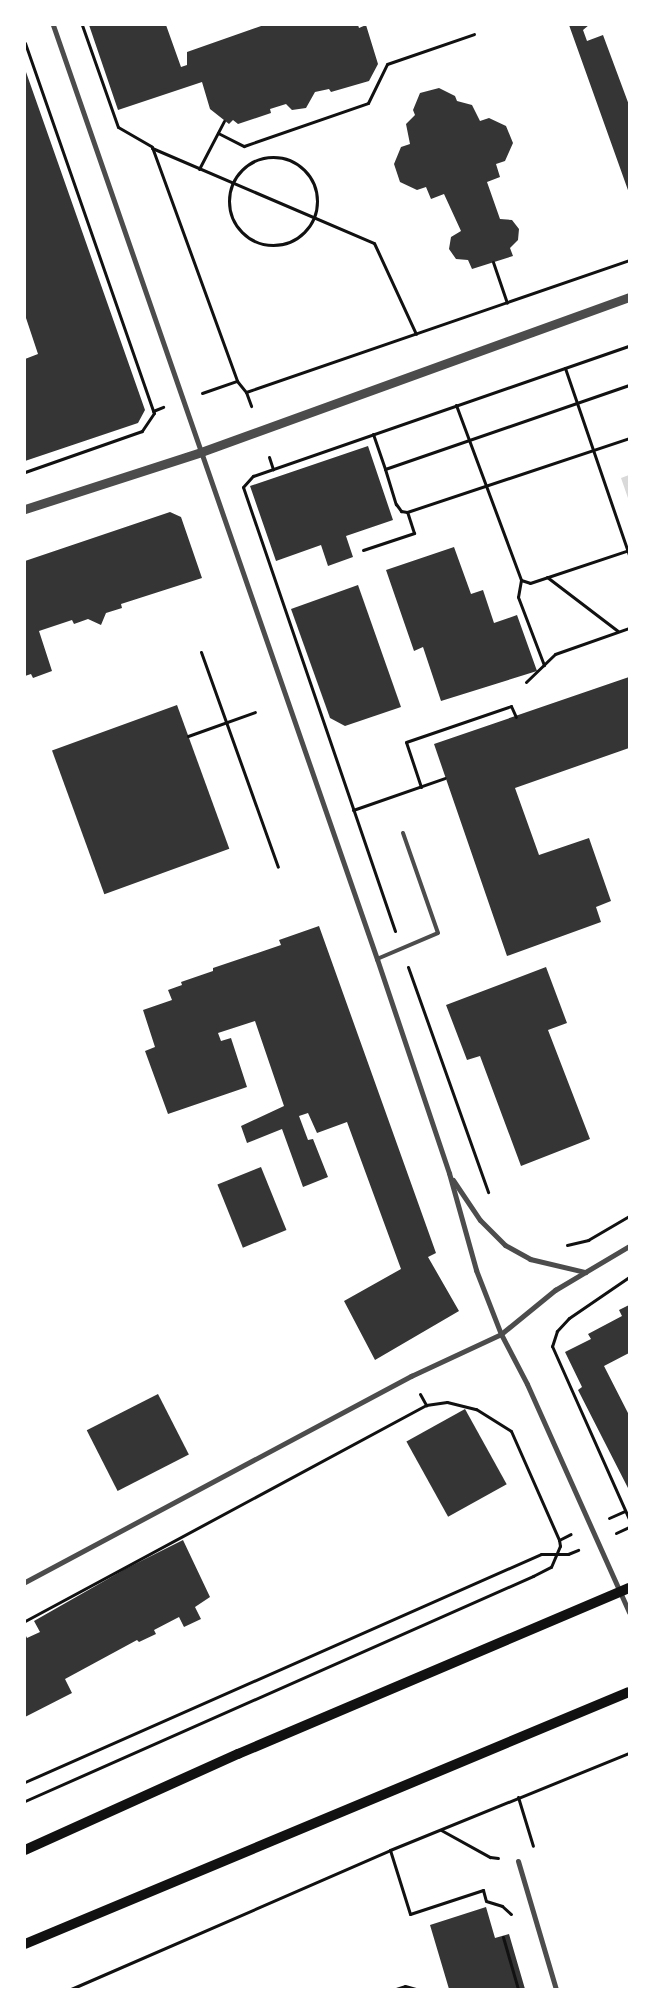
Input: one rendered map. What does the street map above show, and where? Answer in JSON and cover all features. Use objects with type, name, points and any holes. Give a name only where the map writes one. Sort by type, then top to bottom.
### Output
[{"type":"main road","points":[[25,1850],[238,1754],[624,1590]]},
{"type":"main road","points":[[25,1944],[629,1692]]},
{"type":"street","points":[[53,25],[201,452],[220,513],[377,960],[449,1173],[476,1270],[501,1334],[597,1542],[624,1590],[629,1612]]},
{"type":"street","points":[[25,509],[201,452],[629,297]]},
{"type":"street","points":[[449,1173],[467,1203],[505,1245],[530,1259],[585,1272]]},
{"type":"street","points":[[25,1582],[411,1376],[501,1334],[555,1290],[629,1246]]},
{"type":"street","points":[[518,1860],[556,1989]]},
{"type":"lane","points":[[377,960],[438,933],[404,833]]},
{"type":"path","points":[[82,25],[118,127],[152,147],[232,184],[374,243],[416,334]]},
{"type":"path","points":[[218,133],[244,146],[368,103],[387,64],[474,34]]},
{"type":"path","points":[[25,43],[153,411],[153,419],[142,430],[25,472]]},
{"type":"path","points":[[199,169],[224,121]]},
{"type":"path","points":[[152,147],[236,381],[246,392],[252,406]]},
{"type":"path","points":[[271,157],[295,163],[312,181],[316,193],[314,218],[305,231],[294,240],[279,244],[264,244],[250,238],[235,221],[229,199],[232,184],[238,173],[259,159],[271,157]]},
{"type":"path","points":[[246,392],[629,260]]},
{"type":"path","points":[[493,262],[507,303]]},
{"type":"path","points":[[491,1202],[353,810],[243,487],[253,476],[629,346]]},
{"type":"path","points":[[565,368],[629,555]]},
{"type":"path","points":[[199,394],[236,381]]},
{"type":"path","points":[[385,468],[629,385]]},
{"type":"path","points":[[456,405],[521,580],[518,597],[544,664]]},
{"type":"path","points":[[153,411],[163,407]]},
{"type":"path","points":[[373,434],[396,504],[401,511],[407,512],[629,438]]},
{"type":"path","points":[[269,457],[273,469]]},
{"type":"path","points":[[363,550],[414,533],[407,512]]},
{"type":"path","points":[[521,580],[530,583],[628,550]]},
{"type":"path","points":[[547,577],[618,632]]},
{"type":"path","points":[[526,682],[555,654],[629,628]]},
{"type":"path","points":[[201,652],[278,868]]},
{"type":"path","points":[[422,786],[406,742],[511,706],[516,717]]},
{"type":"path","points":[[188,736],[255,712]]},
{"type":"path","points":[[353,810],[445,778]]},
{"type":"path","points":[[557,1246],[588,1240],[629,1216]]},
{"type":"path","points":[[629,1277],[569,1318],[557,1331],[552,1346],[629,1519]]},
{"type":"path","points":[[411,1376],[426,1405]]},
{"type":"path","points":[[25,1620],[426,1405],[447,1402],[476,1409],[511,1431],[560,1546],[552,1567],[25,1801]]},
{"type":"path","points":[[559,1540],[625,1512]]},
{"type":"path","points":[[25,1782],[541,1554],[568,1554],[629,1527]]},
{"type":"path","points":[[72,1989],[390,1850],[629,1753]]},
{"type":"path","points":[[441,1829],[490,1857],[518,1860]]},
{"type":"path","points":[[390,1850],[410,1914],[483,1890],[489,1903]]},
{"type":"path","points":[[503,1937],[518,1989]]},
{"type":"path","points":[[396,1989],[404,1986],[416,1989]]},
{"type":"shaded area","points":[[629,475],[629,501],[621,478]]},
{"type":"building","points":[[89,25],[166,25],[181,67],[187,65],[187,52],[264,25],[358,25],[359,28],[366,25],[378,64],[369,81],[331,92],[329,89],[315,92],[306,108],[292,110],[286,104],[270,109],[271,113],[238,124],[233,120],[229,124],[210,109],[202,82],[118,110]]},
{"type":"building","points":[[569,25],[589,25],[583,30],[587,41],[603,35],[629,105],[629,193]]},
{"type":"building","points":[[26,72],[145,410],[138,423],[25,461],[25,359],[38,354],[25,315]]},
{"type":"building","points":[[439,88],[455,96],[457,101],[472,105],[480,121],[489,118],[506,126],[513,143],[505,161],[496,164],[500,177],[487,182],[500,219],[512,220],[519,229],[518,240],[510,248],[513,256],[472,269],[468,260],[456,259],[449,249],[451,237],[461,231],[444,194],[431,199],[426,187],[417,190],[400,182],[394,164],[401,147],[410,144],[406,124],[415,115],[413,110],[420,93]]},
{"type":"building","points":[[368,446],[393,520],[346,536],[353,557],[328,566],[321,545],[276,561],[250,486]]},
{"type":"building","points":[[170,512],[181,517],[202,578],[121,604],[122,608],[106,613],[101,625],[88,619],[74,624],[72,620],[39,631],[52,671],[33,678],[31,674],[25,676],[25,561]]},
{"type":"building","points":[[454,547],[471,594],[483,590],[494,623],[517,615],[537,671],[441,701],[423,647],[414,651],[386,570]]},
{"type":"building","points":[[358,585],[401,707],[345,726],[330,718],[291,609]]},
{"type":"building","points":[[629,677],[629,748],[515,788],[539,855],[589,838],[611,901],[596,907],[601,922],[507,956],[434,744]]},
{"type":"building","points":[[177,705],[229,849],[104,894],[52,750]]},
{"type":"building","points":[[319,926],[436,1253],[428,1257],[459,1311],[375,1360],[344,1301],[401,1269],[347,1122],[317,1133],[308,1113],[299,1116],[308,1140],[313,1139],[328,1177],[303,1187],[282,1129],[247,1143],[241,1126],[284,1106],[255,1021],[218,1033],[221,1041],[231,1038],[247,1087],[168,1114],[145,1051],[155,1047],[143,1010],[172,1000],[168,990],[182,985],[181,982],[213,971],[213,968],[281,945],[279,940]]},
{"type":"building","points":[[546,967],[567,1023],[548,1030],[590,1139],[521,1166],[480,1056],[467,1060],[446,1005]]},
{"type":"building","points":[[261,1167],[286,1230],[243,1248],[217,1185]]},
{"type":"building","points":[[629,1305],[629,1353],[604,1366],[629,1415],[629,1490],[578,1390],[582,1387],[565,1352],[591,1339],[588,1334],[622,1316],[619,1310]]},
{"type":"building","points":[[158,1394],[189,1455],[118,1491],[87,1430]]},
{"type":"building","points":[[465,1409],[507,1484],[448,1517],[406,1441]]},
{"type":"building","points":[[183,1540],[210,1597],[195,1607],[201,1619],[184,1627],[179,1617],[154,1630],[156,1634],[139,1642],[137,1640],[65,1679],[72,1693],[25,1717],[25,1634],[27,1638],[40,1632],[34,1621],[127,1568]]},
{"type":"building","points":[[486,1907],[495,1938],[509,1934],[525,1989],[449,1989],[430,1925]]}]
